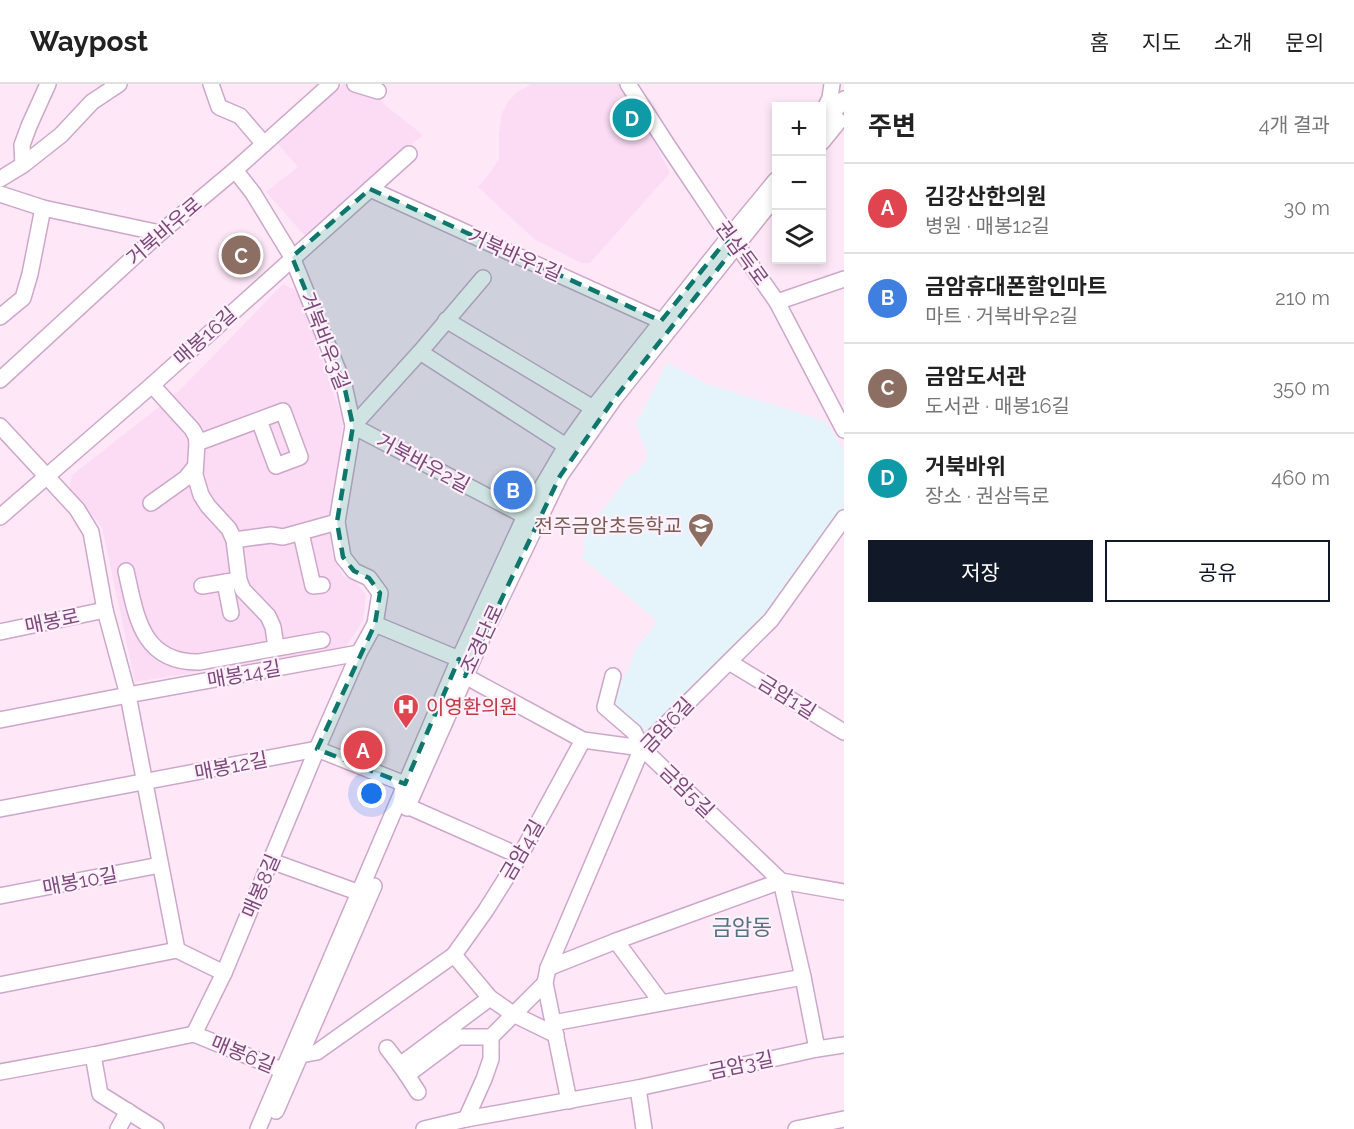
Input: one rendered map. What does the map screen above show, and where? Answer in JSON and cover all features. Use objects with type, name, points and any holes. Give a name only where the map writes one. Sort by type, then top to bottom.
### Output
[{"type":"street","points":[[0,179],[60,135],[92,102],[119,84]]},
{"type":"street","points":[[211,84],[219,107],[240,116],[264,144]]},
{"type":"street","name":"거북바우로","points":[[0,380],[160,233],[236,170],[331,84]]},
{"type":"street","points":[[355,84],[378,91]]},
{"type":"street","name":"권삼득로","points":[[628,84],[733,241],[777,302],[844,430]]},
{"type":"street","points":[[826,106],[832,84]]},
{"type":"street","points":[[22,165],[22,145],[45,85]]},
{"type":"street","points":[[826,128],[844,99]]},
{"type":"street","points":[[826,129],[844,115]]},
{"type":"street","points":[[826,131],[833,138],[844,134]]},
{"type":"street","name":"매봉16길","points":[[0,517],[152,385],[409,153]]},
{"type":"street","name":"거북바우3길","points":[[236,170],[253,193],[292,257],[344,385],[353,426],[337,522],[343,557],[354,571],[369,578],[380,593],[375,624]]},
{"type":"street","name":"조경단로","points":[[258,1129],[287,1072],[301,1055],[465,676],[560,476],[614,399],[772,187]]},
{"type":"street","name":"거북바우1길","points":[[370,189],[661,321]]},
{"type":"street","points":[[0,194],[43,207],[160,233]]},
{"type":"street","name":"조경단로","points":[[268,1129],[287,1072],[405,784],[525,516],[566,446],[661,321],[772,201]]},
{"type":"street","points":[[0,317],[23,298],[43,207]]},
{"type":"street","name":"거북바우3길","points":[[353,426],[483,278]]},
{"type":"street","points":[[777,302],[844,279]]},
{"type":"street","points":[[446,321],[593,408]]},
{"type":"street","points":[[420,351],[566,446]]},
{"type":"street","points":[[152,385],[196,436],[195,467],[201,495],[208,506],[224,522],[234,540],[232,581],[226,609]]},
{"type":"street","points":[[197,443],[258,420]]},
{"type":"street","points":[[0,426],[77,509],[91,532],[105,610],[128,694],[177,950]]},
{"type":"street","name":"거북바우2길","points":[[353,426],[525,516]]},
{"type":"street","points":[[151,503],[186,478],[195,467]]},
{"type":"street","name":"금암6길","points":[[546,976],[642,748],[771,620],[844,518]]},
{"type":"street","points":[[234,540],[271,535],[283,537],[337,522]]},
{"type":"street","points":[[301,533],[313,586],[322,585]]},
{"type":"street","points":[[126,571],[138,621],[144,634],[153,645],[176,659],[199,662],[322,640]]},
{"type":"street","points":[[202,586],[232,581],[243,590],[268,616],[273,627],[276,647]]},
{"type":"street","name":"매봉로","points":[[0,633],[105,610]]},
{"type":"street","points":[[405,784],[317,749],[359,653],[375,624],[459,659],[465,676],[583,740],[642,748]]},
{"type":"street","name":"매봉14길","points":[[0,720],[128,694],[359,653]]},
{"type":"street","name":"금암1길","points":[[729,662],[844,732]]},
{"type":"street","name":"금암5길","points":[[613,676],[605,707],[634,732],[642,748],[781,881]]},
{"type":"street","name":"금암4길","points":[[301,1055],[317,1052],[454,955],[520,856],[583,740]]},
{"type":"street","name":"매봉12길","points":[[0,809],[317,749]]},
{"type":"street","name":"매봉8길","points":[[224,973],[317,749]]},
{"type":"street","points":[[407,806],[520,856]]},
{"type":"street","points":[[271,861],[360,893]]},
{"type":"street","name":"매봉10길","points":[[0,896],[160,865]]},
{"type":"street","points":[[781,881],[817,1049]]},
{"type":"street","points":[[466,1119],[491,1059],[491,1037],[546,976],[616,941],[781,881],[844,892]]},
{"type":"street","points":[[616,941],[662,1002]]},
{"type":"street","points":[[0,985],[177,950],[224,973]]},
{"type":"street","points":[[454,955],[490,998],[513,1014],[554,1029],[662,1002],[803,977]]},
{"type":"street","name":"매봉6길","points":[[194,1034],[224,973]]},
{"type":"street","points":[[546,976],[568,1101]]},
{"type":"street","points":[[403,1070],[490,998]]},
{"type":"street","name":"매봉6길","points":[[0,1072],[194,1034],[287,1072]]},
{"type":"street","points":[[403,1070],[458,1037],[491,1037]]},
{"type":"street","name":"금암3길","points":[[424,1129],[844,1045]]},
{"type":"street","points":[[387,1048],[418,1092]]},
{"type":"street","points":[[93,1055],[100,1094],[156,1129]]},
{"type":"street","points":[[638,1088],[644,1129]]},
{"type":"street","points":[[118,1129],[128,1111]]},
{"type":"street","points":[[796,1129],[844,1119]]},
{"type":"highlighted area","points":[[370,189],[661,321],[729,237],[737,245],[614,399],[560,476],[465,676],[459,659],[405,784],[317,749],[375,624],[380,593],[369,578],[354,571],[343,557],[337,522],[353,426],[344,385],[292,257]]},
{"type":"shaded area","points":[[344,84],[367,86],[386,106],[423,135],[305,236],[266,192],[298,167],[278,144]]},
{"type":"shaded area","points":[[532,84],[619,84],[644,122],[670,173],[590,263],[581,263],[534,239],[478,187],[499,159],[502,113],[517,92]]},
{"type":"shaded area","points":[[283,284],[299,292],[343,420],[331,519],[332,554],[343,576],[356,582],[366,595],[363,621],[345,648],[135,682],[102,527],[70,490],[72,475],[178,392]]},
{"type":"shaded area","name":"전주금암초등학교","points":[[667,363],[707,384],[827,423],[844,451],[844,509],[772,614],[648,733],[616,709],[615,694],[636,649],[655,625],[655,619],[581,557],[586,552],[585,534],[631,473],[636,474],[648,456],[636,424]]},
{"type":"place","name":"거북바위","points":[[632,118]]},
{"type":"place","name":"금암도서관","points":[[241,255]]},
{"type":"place","name":"금암휴대폰할인마트","points":[[513,490]]},
{"type":"place","name":"전주금암초등학교","points":[[701,549]]},
{"type":"place","name":"이영환의원","points":[[406,730]]},
{"type":"place","name":"김강산한의원","points":[[363,750]]},
{"type":"district","name":"금암동","points":[[742,927]]}]
